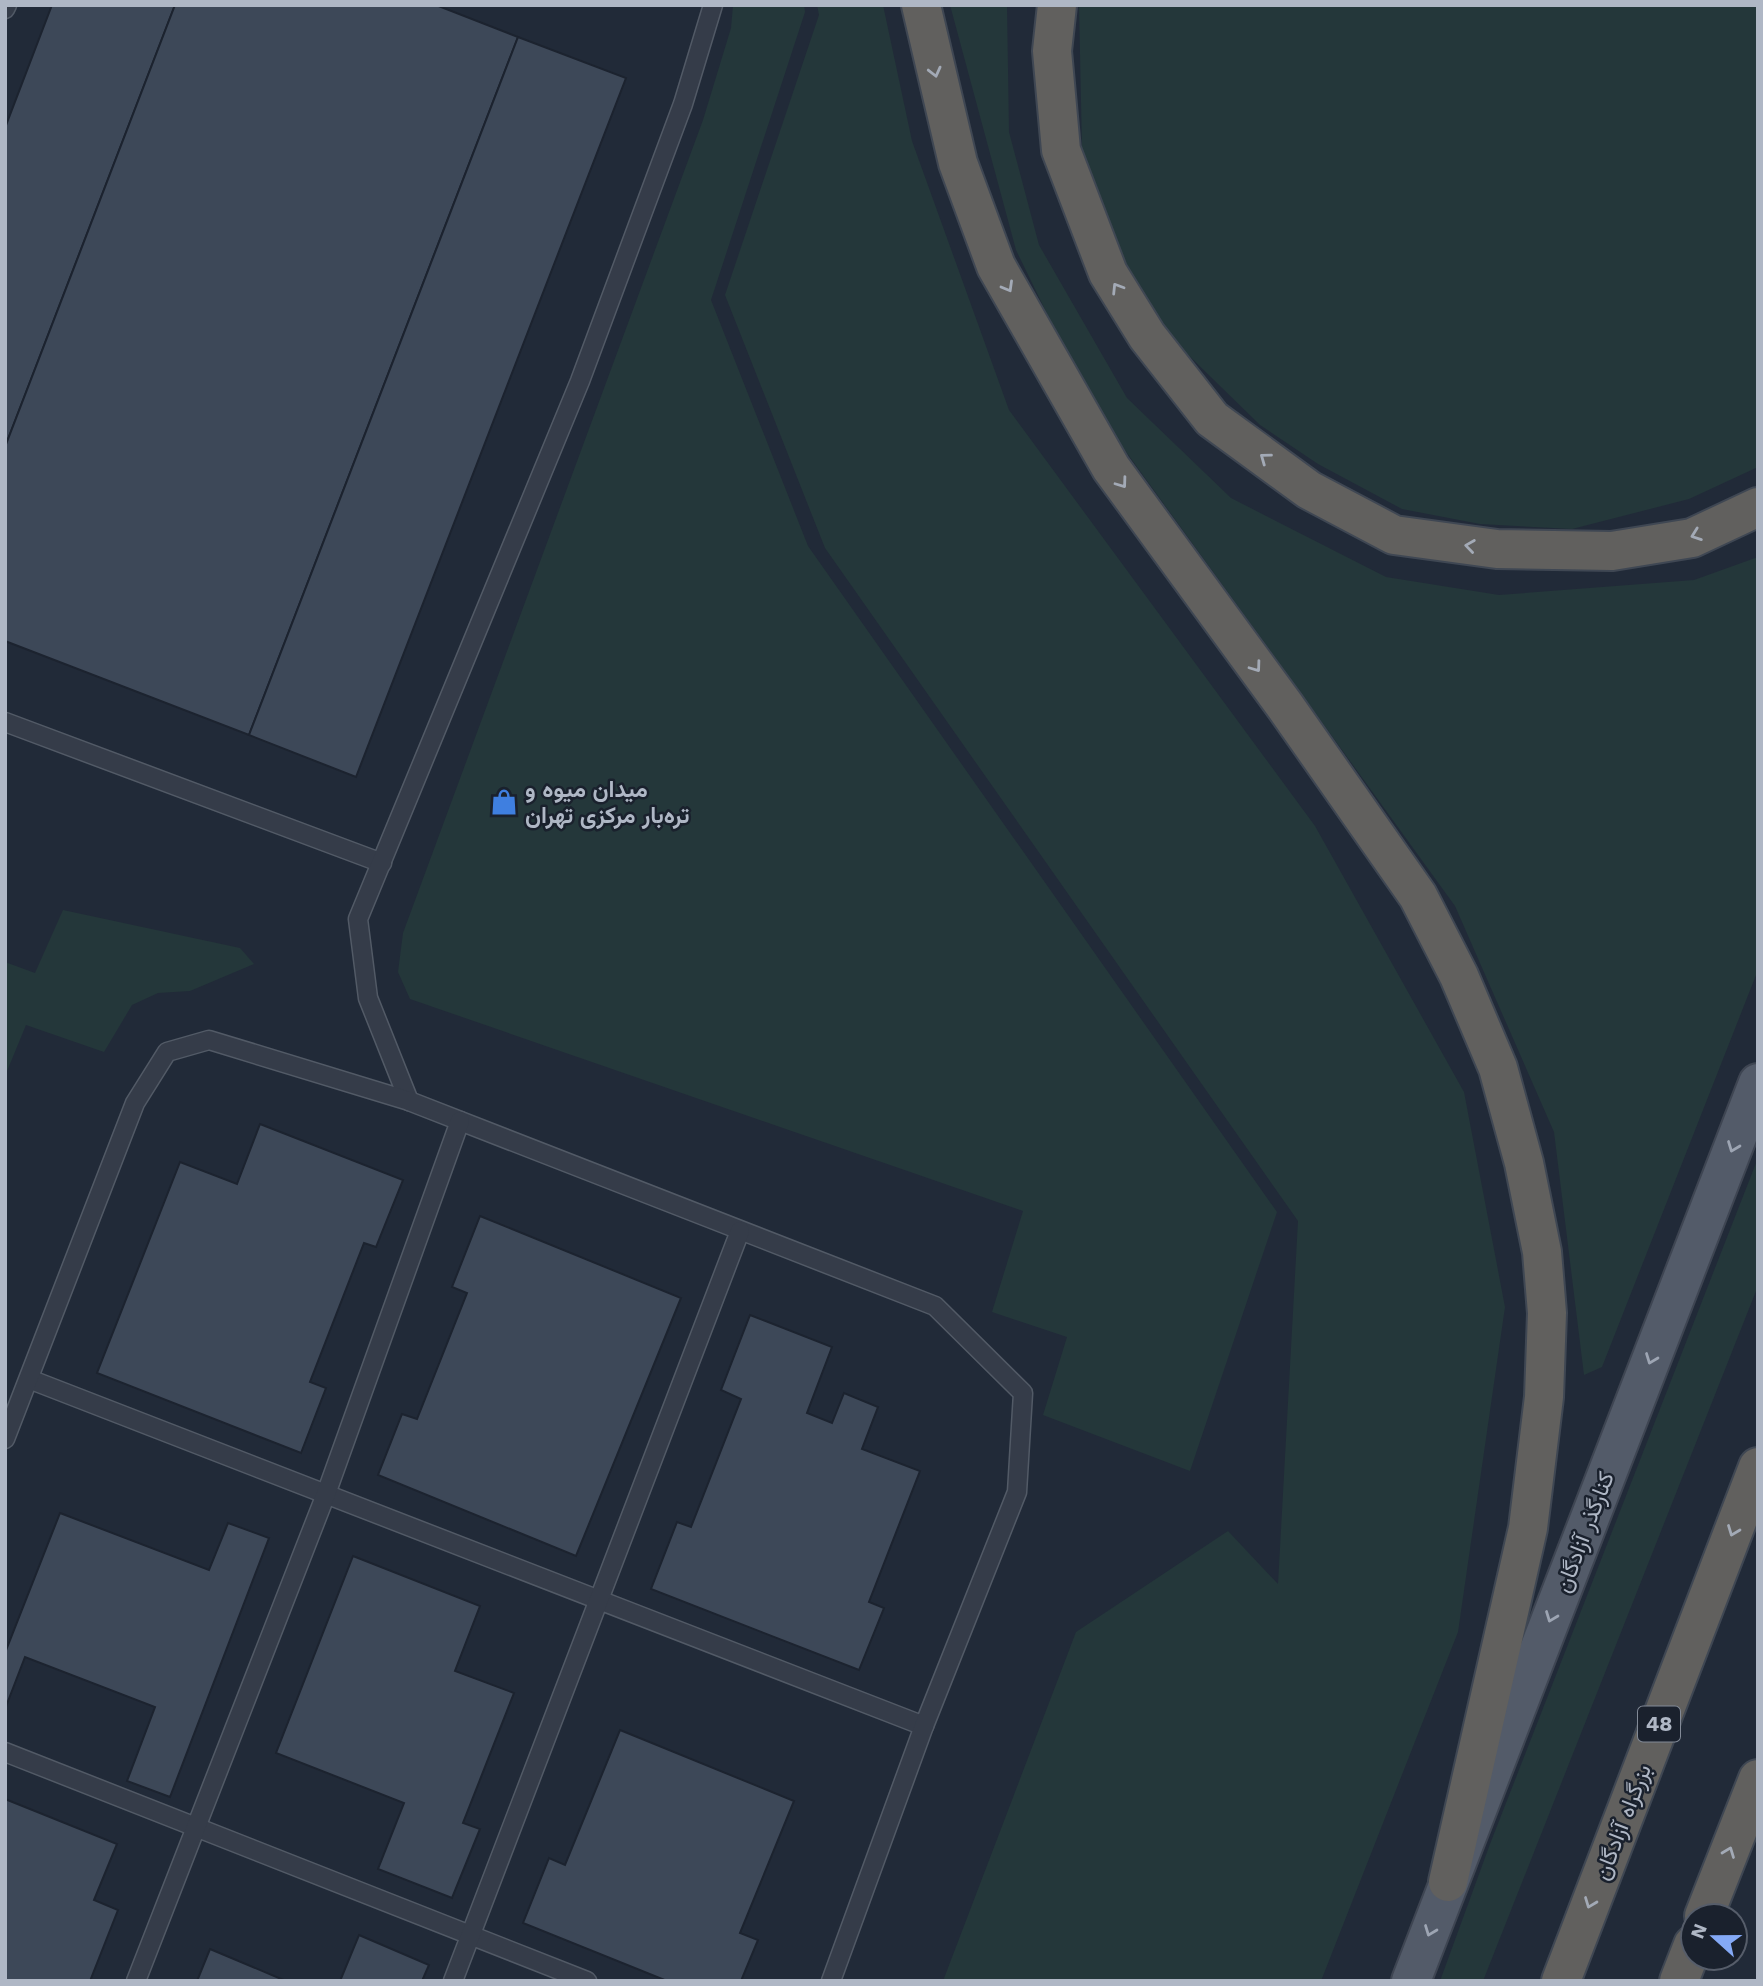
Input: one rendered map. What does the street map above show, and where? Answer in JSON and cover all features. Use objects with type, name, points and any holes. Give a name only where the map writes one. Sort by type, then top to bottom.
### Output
[{"type":"highway","points":[[921,5],[958,163],[996,266],[1111,468],[1285,706],[1418,896],[1459,976],[1501,1080],[1524,1163],[1542,1252],[1546,1313],[1544,1397],[1528,1528],[1448,1882]]},
{"type":"highway","points":[[1056,5],[1052,51],[1061,150],[1108,273],[1147,336],[1212,419],[1309,490],[1394,535],[1497,549],[1626,549],[1692,538],[1758,508]]},
{"type":"highway","name":"بزرگراه آزادگان","points":[[1560,1981],[1758,1467]]},
{"type":"highway","points":[[1710,1902],[1758,1779]]},
{"type":"main road","name":"کنارگذر آزادگان","points":[[1411,1981],[1758,1083]]},
{"type":"lane","points":[[410,1101],[368,998],[358,919],[580,381],[683,104],[713,5]]},
{"type":"lane","points":[[5,722],[382,863]]},
{"type":"lane","points":[[5,1439],[135,1103],[167,1052],[209,1040],[410,1101],[935,1306],[1023,1393],[1017,1492],[924,1726],[831,1981]]},
{"type":"lane","points":[[136,1981],[327,1494],[460,1121]]},
{"type":"lane","points":[[453,1981],[740,1231]]},
{"type":"lane","points":[[29,1378],[924,1726]]},
{"type":"lane","points":[[5,1752],[587,1981]]},
{"type":"shaded area","points":[[733,5],[804,5],[805,12],[711,300],[808,546],[1277,1212],[1190,1471],[1043,1415],[1067,1337],[992,1312],[1023,1211],[410,999],[398,972],[403,933],[703,120],[731,28]]},
{"type":"shaded area","points":[[817,5],[883,5],[912,141],[1009,410],[1315,826],[1464,1092],[1505,1307],[1458,1632],[1321,1981],[943,1981],[1076,1632],[1228,1531],[1278,1584],[1298,1221],[825,548],[725,295],[819,15]]},
{"type":"shaded area","points":[[950,5],[1007,5],[1009,132],[1039,245],[1127,398],[1231,498],[1386,577],[1499,595],[1694,580],[1758,557],[1758,970],[1602,1367],[1584,1375],[1554,1132],[1455,906],[1090,402],[1016,250]]},
{"type":"shaded area","points":[[1079,5],[1758,5],[1758,467],[1689,499],[1572,529],[1480,524],[1402,509],[1318,464],[1260,425],[1175,342],[1116,252],[1082,149]]},
{"type":"shaded area","points":[[63,910],[240,948],[254,964],[190,991],[158,993],[132,1005],[104,1052],[26,1025],[5,1076],[5,962],[35,973]]},
{"type":"shaded area","points":[[1758,1158],[1758,1286],[1483,1981],[1440,1981],[1490,1844]]},
{"type":"building","points":[[52,5],[175,5],[5,447],[5,128]]},
{"type":"building","points":[[175,5],[436,5],[518,37],[249,735],[5,641],[5,447]]},
{"type":"building","points":[[518,37],[626,78],[356,777],[249,735]]},
{"type":"building","points":[[260,1124],[403,1180],[376,1247],[364,1243],[310,1382],[326,1388],[301,1453],[97,1373],[180,1162],[237,1184]]},
{"type":"building","points":[[480,1216],[681,1298],[576,1556],[378,1475],[402,1414],[417,1419],[467,1293],[452,1287]]},
{"type":"building","points":[[750,1315],[832,1347],[807,1413],[832,1423],[844,1393],[878,1407],[862,1449],[920,1471],[869,1602],[884,1608],[859,1670],[651,1589],[677,1522],[691,1527],[741,1399],[721,1390]]},
{"type":"building","points":[[60,1513],[209,1570],[228,1523],[269,1538],[170,1797],[127,1781],[155,1707],[25,1657],[5,1709],[5,1653]]},
{"type":"building","points":[[353,1556],[480,1606],[455,1671],[514,1693],[463,1823],[480,1829],[452,1898],[378,1869],[404,1803],[276,1753]]},
{"type":"building","points":[[620,1730],[794,1801],[740,1933],[758,1940],[741,1981],[667,1981],[523,1923],[549,1858],[565,1865]]},
{"type":"building","points":[[5,1799],[117,1844],[94,1900],[118,1910],[90,1981],[5,1981]]},
{"type":"building","points":[[359,1935],[429,1965],[422,1981],[340,1981]]},
{"type":"building","points":[[210,1949],[286,1981],[197,1981]]},
{"type":"place","name":"میدان میوه و تره‌بار مرکزی تهران","points":[[504,802]]}]
